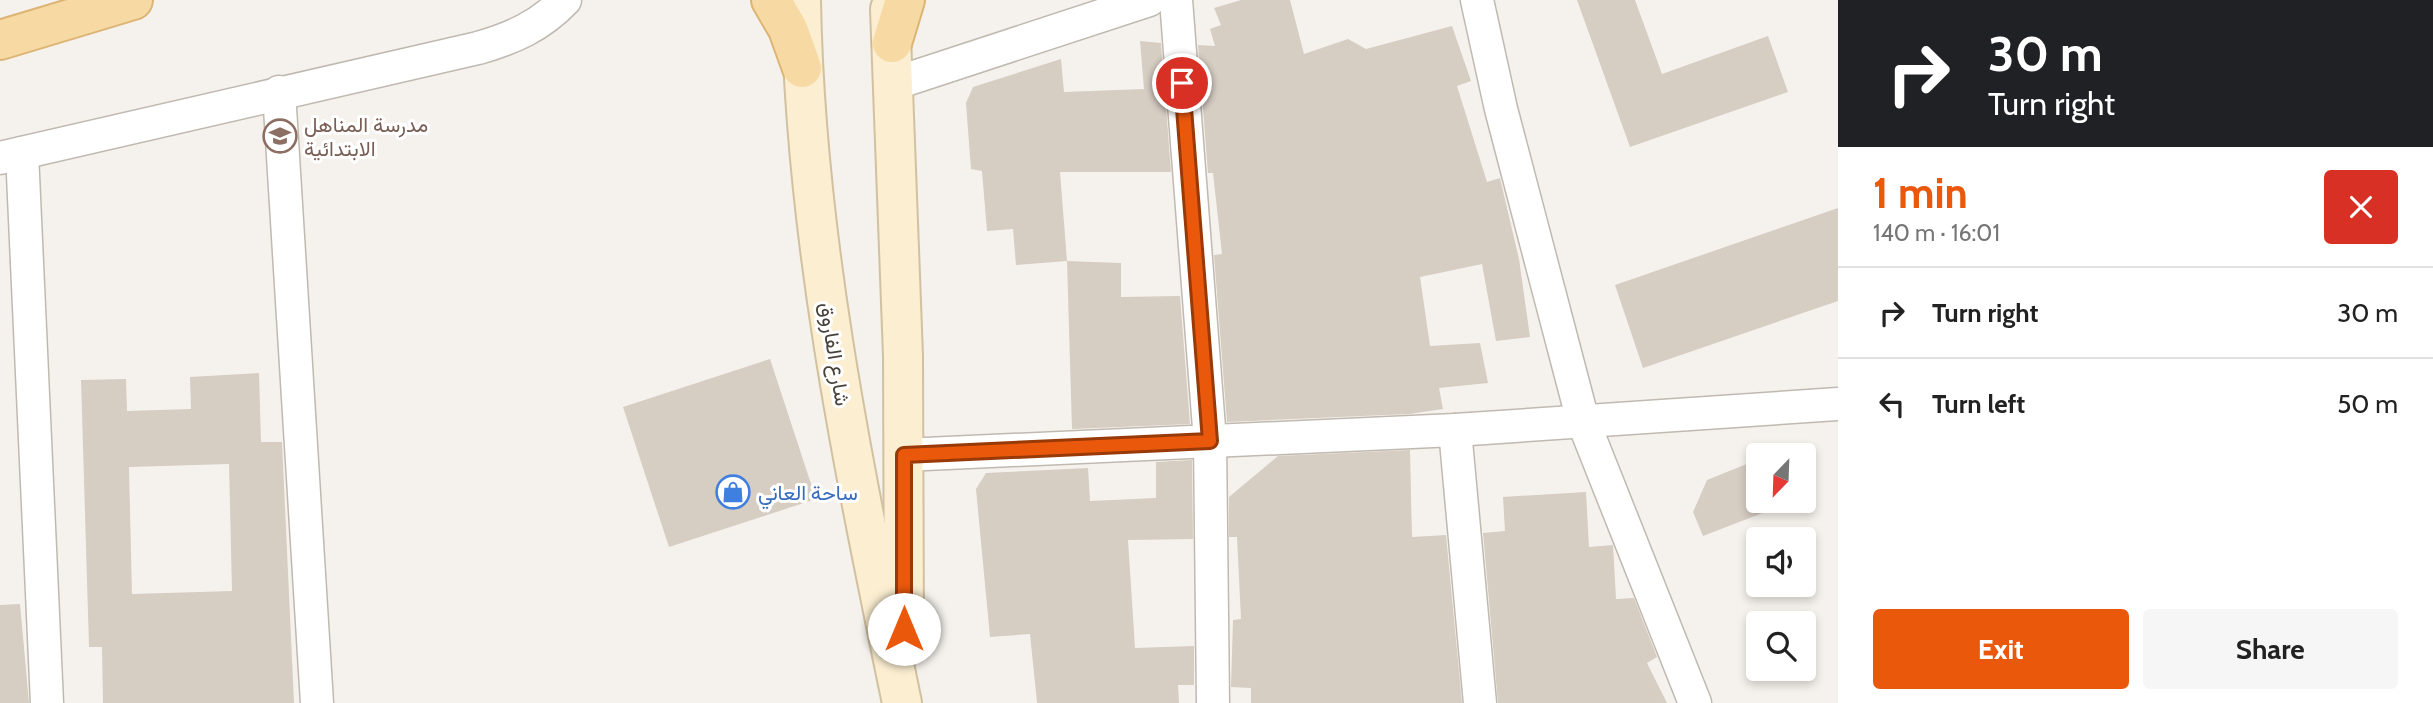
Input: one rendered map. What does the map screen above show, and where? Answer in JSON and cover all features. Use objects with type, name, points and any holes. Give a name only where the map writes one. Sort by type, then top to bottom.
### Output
[{"type":"main road","points":[[0,40],[133,0]]},
{"type":"main road","points":[[771,0],[788,29],[802,68]]},
{"type":"main road","name":"شارع الفاروق","points":[[801,0],[802,68],[811,186],[832,334],[852,459],[903,703]]},
{"type":"main road","name":"شارع الفاروق","points":[[890,0],[904,455],[903,703]]},
{"type":"main road","points":[[892,43],[905,0]]},
{"type":"street","points":[[47,703],[11,155],[478,48],[516,37],[549,17],[565,0]]},
{"type":"street","points":[[894,84],[1149,0]]},
{"type":"street","points":[[1176,0],[1210,441],[1213,703]]},
{"type":"street","points":[[1477,0],[1501,109],[1583,421],[1695,703]]},
{"type":"street","points":[[279,92],[317,703]]},
{"type":"street","points":[[904,455],[1455,430],[1838,404]]},
{"type":"street","points":[[1455,430],[1480,703]]},
{"type":"building","points":[[1241,0],[1290,0],[1304,54],[1348,39],[1366,49],[1452,26],[1471,81],[1457,86],[1487,182],[1500,178],[1519,259],[1530,337],[1496,341],[1482,264],[1420,277],[1430,346],[1480,343],[1488,383],[1439,388],[1443,409],[1409,414],[1227,422],[1214,255],[1222,254],[1213,173],[1208,173],[1198,45],[1215,46],[1210,29],[1221,25],[1214,8]]},
{"type":"building","points":[[1577,0],[1635,0],[1662,74],[1768,36],[1788,92],[1630,147]]},
{"type":"building","points":[[1140,41],[1161,43],[1171,172],[1060,172],[1067,261],[1016,265],[1013,229],[987,231],[982,171],[971,169],[966,103],[973,87],[1061,59],[1064,92],[1144,89]]},
{"type":"building","points":[[1838,208],[1838,301],[1643,368],[1615,285]]},
{"type":"building","points":[[1067,261],[1121,263],[1121,297],[1180,296],[1190,424],[1072,429]]},
{"type":"building","points":[[770,359],[816,499],[669,547],[623,407]]},
{"type":"building","points":[[259,373],[261,442],[282,442],[294,703],[103,703],[102,647],[89,647],[81,380],[126,379],[127,411],[191,409],[190,377]],"holes":[[[229,464],[232,591],[132,594],[129,467]]]},
{"type":"building","points":[[1410,450],[1412,537],[1446,535],[1462,703],[1251,703],[1251,688],[1231,687],[1233,620],[1241,619],[1237,537],[1229,537],[1229,497],[1278,456]]},
{"type":"building","points":[[1192,460],[1193,539],[1128,540],[1135,648],[1194,646],[1194,685],[1178,685],[1179,703],[1037,703],[1030,634],[990,637],[976,489],[986,473],[1088,468],[1090,501],[1156,498],[1156,462]]},
{"type":"building","points":[[1746,464],[1746,513],[1763,513],[1703,536],[1693,512],[1707,480]]},
{"type":"building","points":[[1586,492],[1589,547],[1613,545],[1616,599],[1634,598],[1657,657],[1647,663],[1667,703],[1498,703],[1483,533],[1505,531],[1503,497]]},
{"type":"building","points":[[20,604],[29,703],[0,703],[0,605]]},
{"type":"place","name":"مدرسة المناهل الابتدائية","points":[[280,136]]},
{"type":"place","name":"ساحة العاني","points":[[733,492]]},
{"type":"route","points":[[904,629],[904,455],[1210,441],[1182,83]]}]
